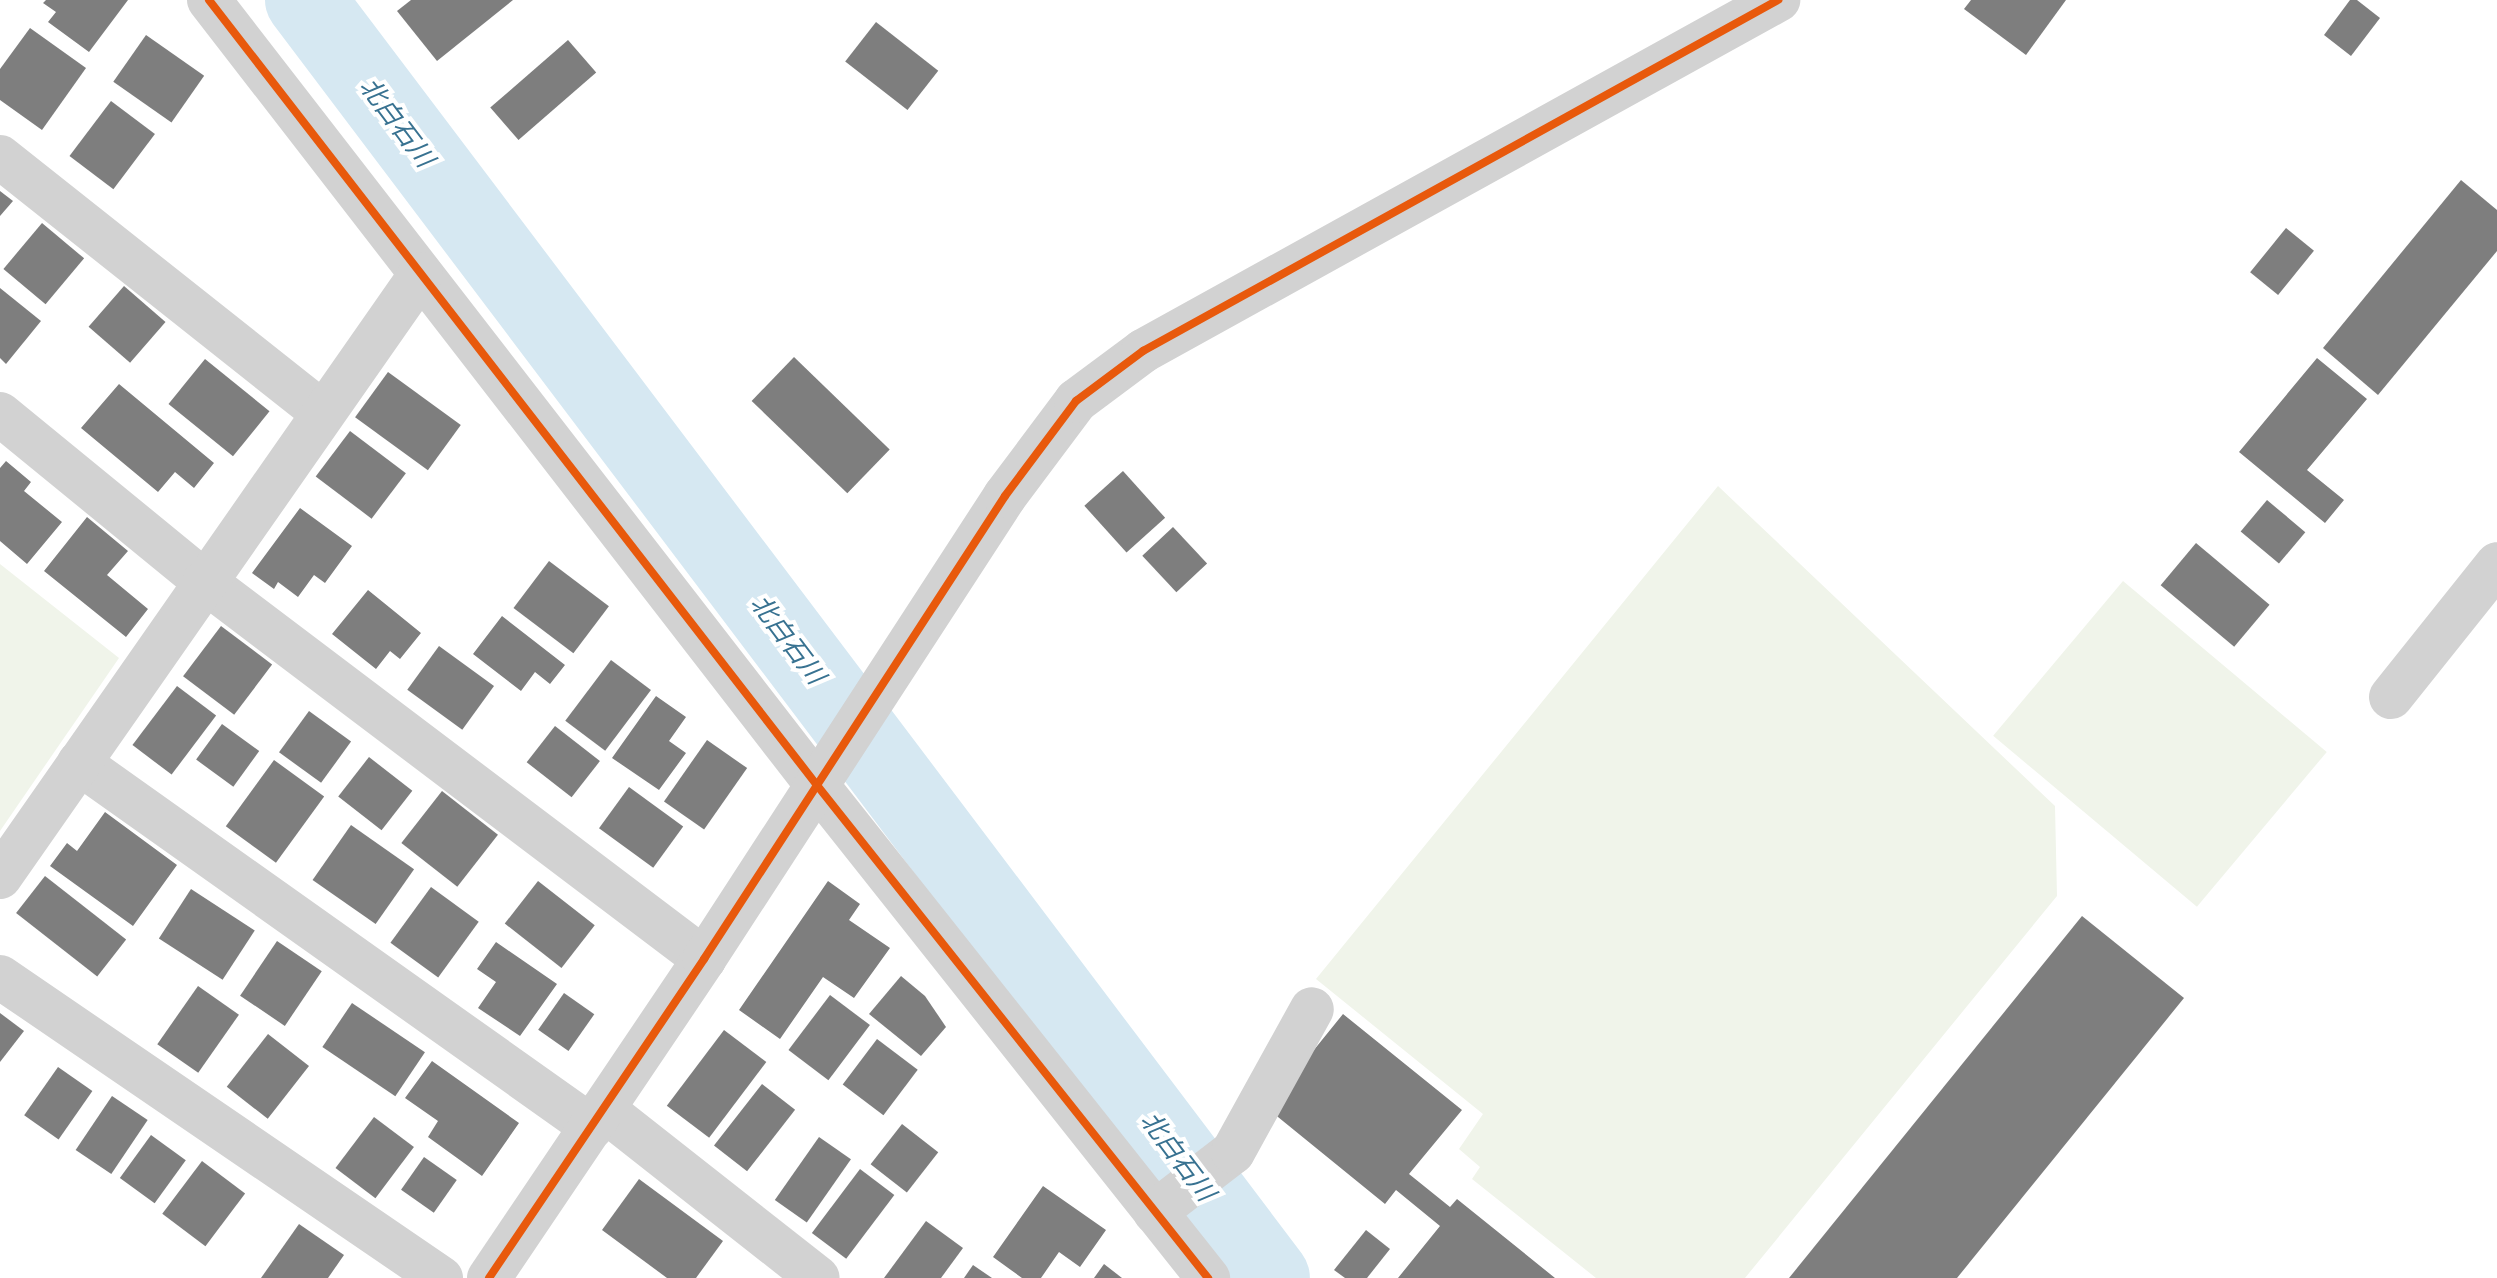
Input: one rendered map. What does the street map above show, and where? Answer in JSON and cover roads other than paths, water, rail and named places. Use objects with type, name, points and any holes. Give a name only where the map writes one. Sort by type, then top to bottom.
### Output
[{"type":"street","points":[[209,0],[421,274],[828,767],[1168,1201],[1208,1278]]},
{"type":"street","points":[[489,1278],[704,959],[1005,496],[1076,401],[1143,351],[1778,0]]},
{"type":"street","points":[[0,157],[322,412]]},
{"type":"street","points":[[0,877],[421,274]]},
{"type":"street","points":[[0,414],[204,581],[704,959]]},
{"type":"street","points":[[2391,697],[2497,564]]},
{"type":"street","points":[[79,763],[597,1118],[818,1278]]},
{"type":"street","points":[[0,977],[441,1278]]},
{"type":"street","points":[[1168,1201],[1233,1152],[1312,1009]]},
{"type":"waterway","name":"北白石川","points":[[305,0],[1270,1278]]}]
